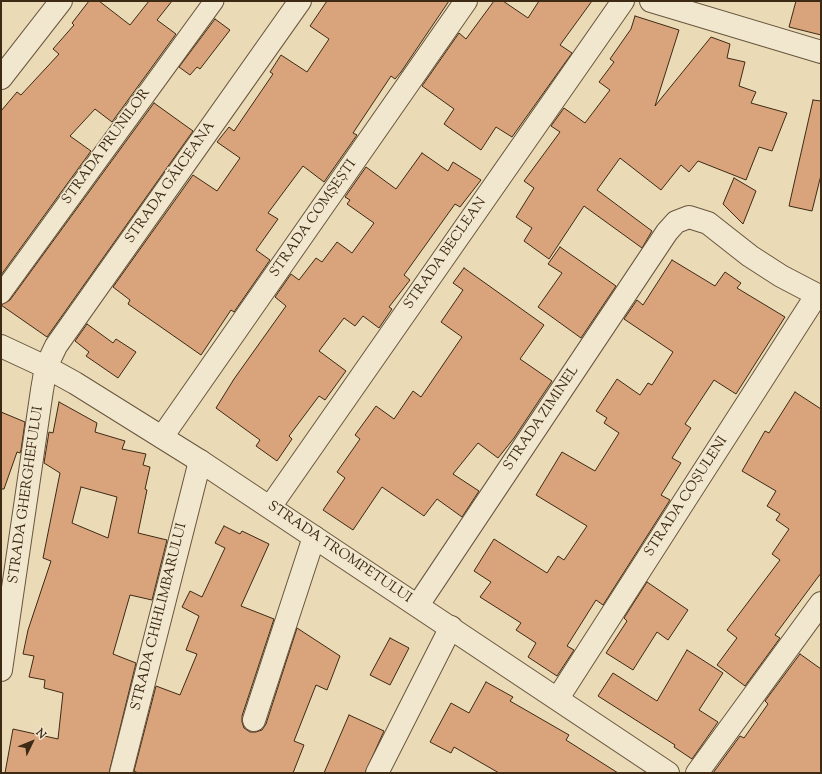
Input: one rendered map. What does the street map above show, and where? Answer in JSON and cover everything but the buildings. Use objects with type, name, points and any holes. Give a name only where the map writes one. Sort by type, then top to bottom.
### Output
[{"type":"street","points":[[1,78],[61,1]]},
{"type":"street","name":"STRADA PRUNILOR","points":[[1,294],[214,1]]},
{"type":"street","name":"STRADA GĂICEANA","points":[[46,367],[56,346],[300,1]]},
{"type":"street","name":"STRADA COMȘEȘTI","points":[[162,437],[466,1]]},
{"type":"street","name":"STRADA BECLEAN","points":[[270,507],[623,1]]},
{"type":"street","points":[[651,1],[821,52]]},
{"type":"street","name":"STRADA ZIMINEL","points":[[418,605],[667,232],[676,222],[689,217],[708,223],[750,256],[781,276],[819,296]]},
{"type":"street","name":"STRADA COȘULENI","points":[[558,698],[819,296]]},
{"type":"street","name":"STRADA TROMPETULUI","points":[[1,346],[46,367],[200,460],[668,773]]},
{"type":"street","name":"STRADA GHERGHEFULUI","points":[[1,670],[46,367]]},
{"type":"street","name":"STRADA CHIHLIMBARULUI","points":[[121,773],[200,460]]},
{"type":"street","points":[[254,720],[314,537]]},
{"type":"street","points":[[696,773],[821,603]]},
{"type":"street","points":[[377,773],[450,627]]}]
